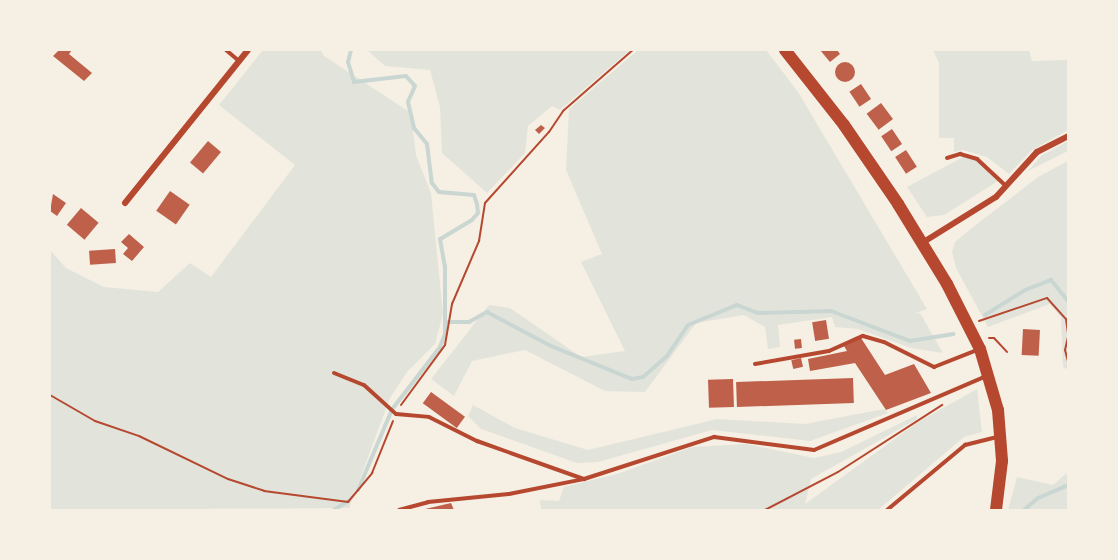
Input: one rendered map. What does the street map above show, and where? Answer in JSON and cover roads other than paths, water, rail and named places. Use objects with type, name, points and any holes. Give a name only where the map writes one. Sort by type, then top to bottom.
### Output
[{"type":"main road","points":[[785,50],[844,125],[922,243],[977,343],[989,376],[1001,436],[996,510]]},
{"type":"street","points":[[125,203],[248,50]]},
{"type":"street","points":[[922,243],[974,213],[1006,186],[1037,152],[1068,136]]},
{"type":"lane","points":[[226,50],[240,61]]},
{"type":"lane","points":[[947,158],[960,154],[977,159],[1006,186]]},
{"type":"lane","points":[[755,364],[829,351],[863,336],[884,342],[934,367],[977,343]]},
{"type":"lane","points":[[334,373],[364,384],[396,414],[429,417],[477,441],[584,479]]},
{"type":"lane","points":[[399,510],[428,502],[509,494],[584,479],[714,437],[814,450],[989,376]]},
{"type":"lane","points":[[887,510],[965,445],[1001,436]]},
{"type":"waterway","points":[[351,50],[348,62],[354,82],[406,76],[415,86],[408,102],[414,128],[427,144],[432,183],[439,192],[474,195],[477,204],[478,213],[472,220],[440,239],[445,266],[445,334],[440,347],[394,407]]},
{"type":"waterway","points":[[985,315],[1025,290],[1051,280],[1068,301]]},
{"type":"waterway","points":[[446,322],[469,322],[487,312],[551,346],[632,379],[643,377],[667,356],[688,325],[737,305],[758,313],[831,311],[910,341],[953,334]]},
{"type":"waterway","points":[[358,490],[391,412]]},
{"type":"waterway","points":[[1024,510],[1038,498],[1068,485]]},
{"type":"waterway","points":[[334,510],[348,501]]}]
